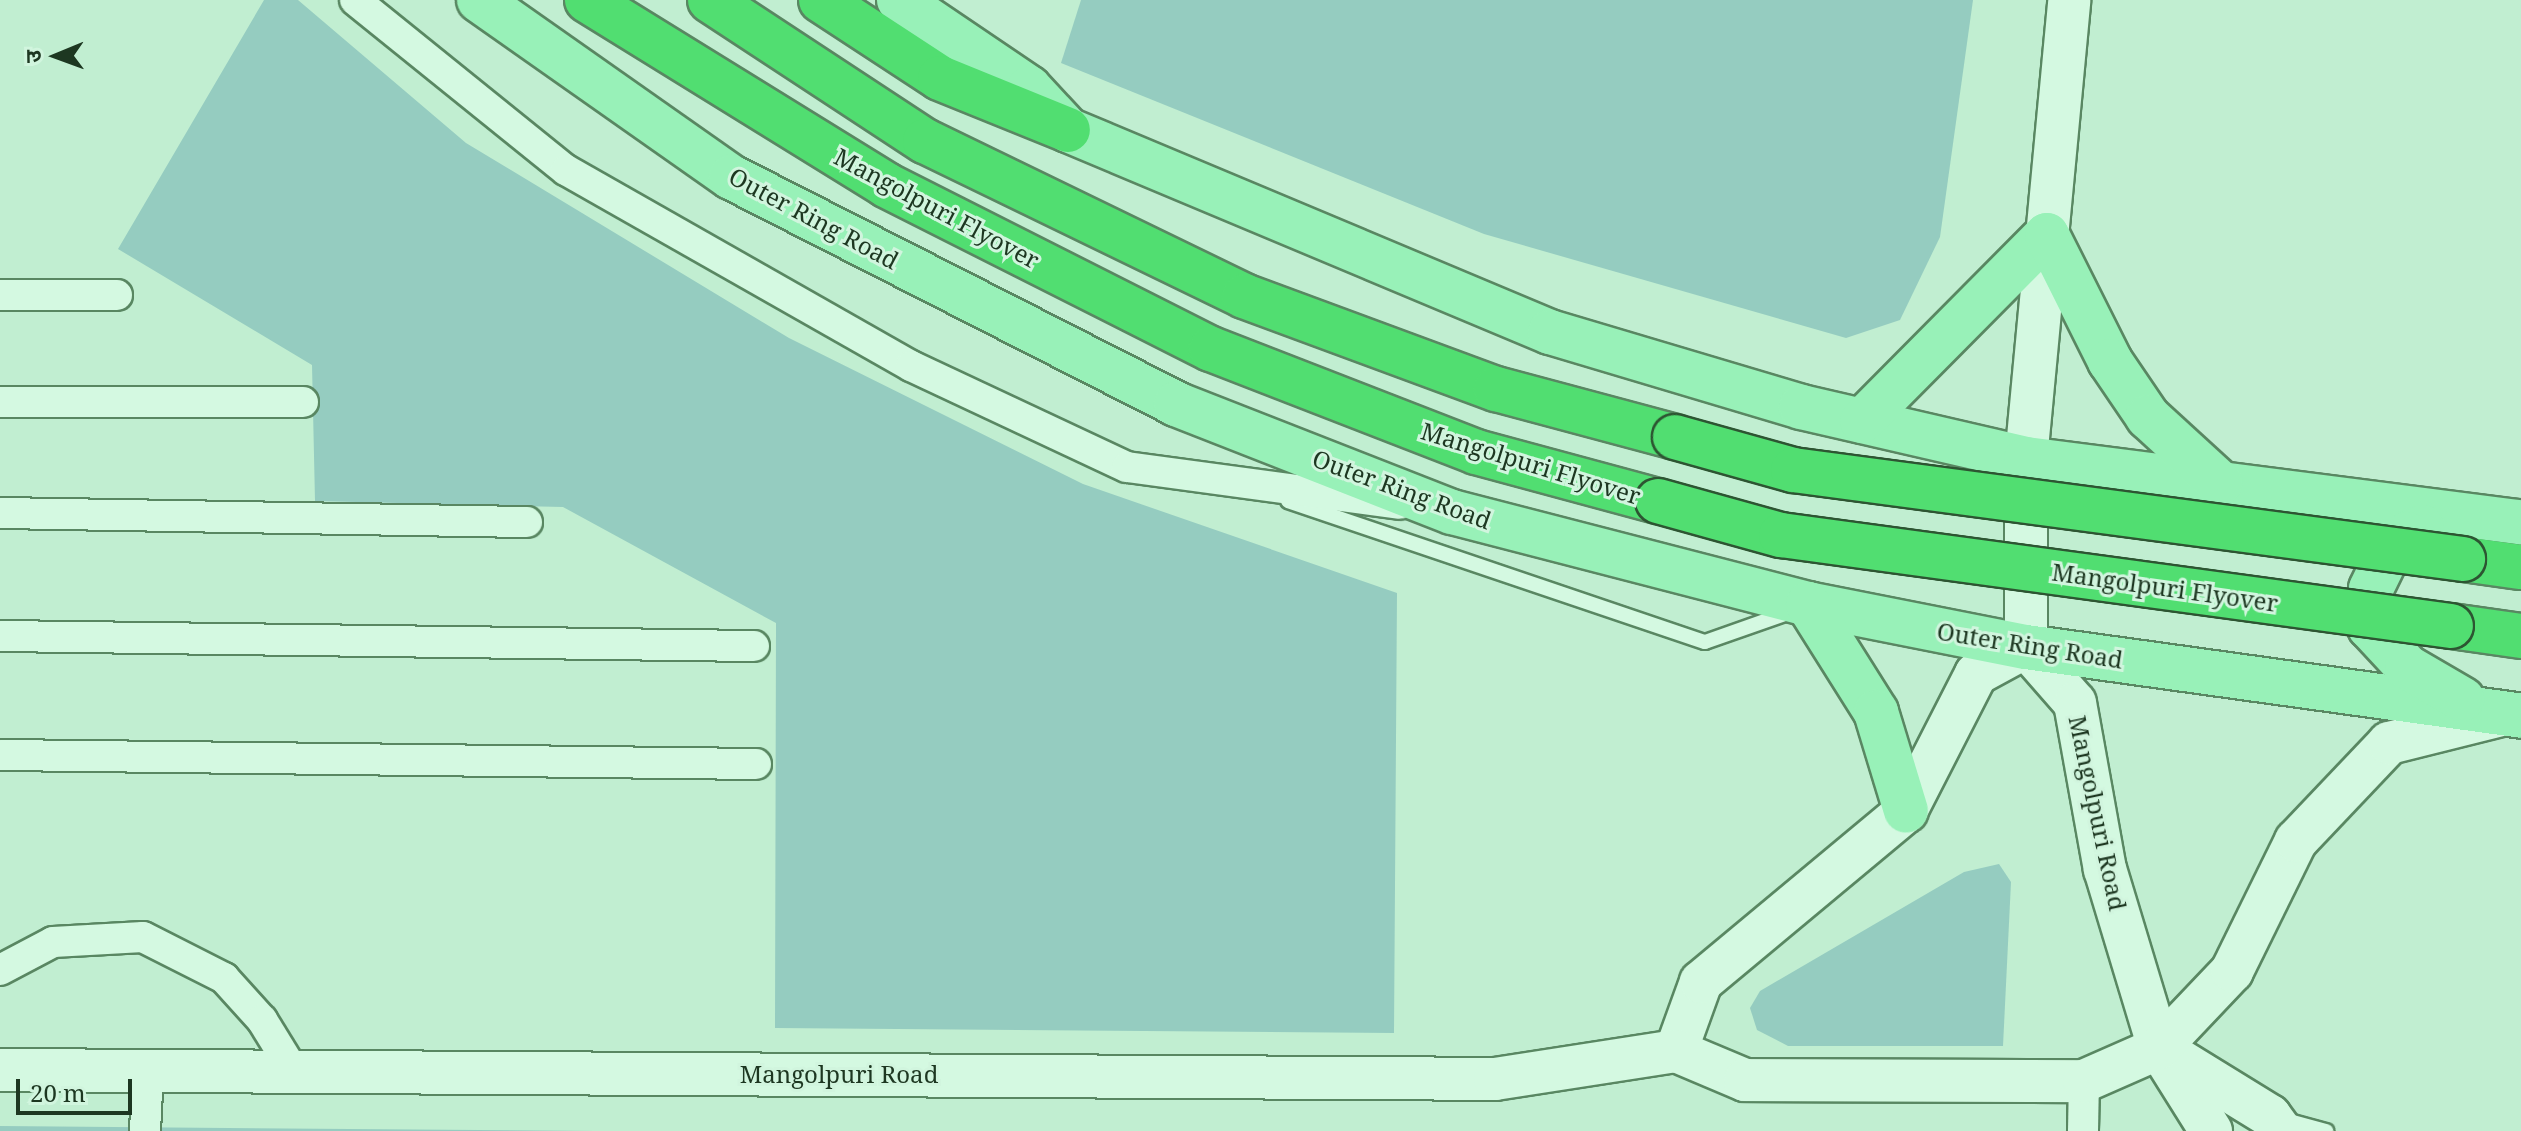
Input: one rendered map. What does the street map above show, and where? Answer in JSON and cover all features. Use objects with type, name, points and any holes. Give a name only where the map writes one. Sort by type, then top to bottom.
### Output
[{"type":"highway","points":[[710,0],[925,141],[1244,296],[1496,389],[1793,470],[2521,567]]},
{"type":"highway","points":[[821,0],[940,78],[1068,130]]},
{"type":"highway","name":"Mangolpuri Flyover","points":[[579,1],[886,185],[1211,349],[1476,452],[1781,535],[2521,636]]},
{"type":"main road","name":"Outer Ring Road","points":[[479,0],[731,177],[1176,404],[1452,512],[1808,604],[2026,647],[2513,715]]},
{"type":"main road","points":[[917,5],[1029,88],[1068,130],[1550,332],[1862,421],[2026,459],[2521,522]]},
{"type":"main road","points":[[1862,421],[2047,235],[2110,361],[2148,417],[2220,483]]},
{"type":"main road","points":[[2454,514],[2407,534],[2385,560],[2371,589],[2370,627],[2438,689],[2513,715]]},
{"type":"main road","points":[[1808,604],[1876,712],[1906,811]]},
{"type":"street","points":[[355,0],[566,170],[911,366],[1127,467],[1452,512]]},
{"type":"street","points":[[2069,0],[2026,459],[2026,647],[1976,674],[1906,811],[1701,982],[1676,1051],[1745,1080],[2084,1081],[2159,1048],[2232,971],[2296,841],[2389,743],[2513,715]]},
{"type":"street","points":[[0,295],[117,295]]},
{"type":"street","points":[[0,402],[303,402]]},
{"type":"street","points":[[0,513],[527,522]]},
{"type":"street","points":[[0,636],[754,646]]},
{"type":"street","name":"Mangolpuri Road","points":[[2026,647],[2075,703],[2105,869],[2159,1048],[2211,1131]]},
{"type":"street","points":[[0,755],[756,764]]},
{"type":"street","points":[[0,970],[53,942],[143,937],[224,978],[262,1020],[294,1072]]},
{"type":"street","points":[[2159,1048],[2276,1124]]},
{"type":"street","name":"Mangolpuri Road","points":[[0,1070],[1495,1079],[1676,1051]]},
{"type":"street","points":[[145,1131],[148,1071]]},
{"type":"street","points":[[2083,1131],[2084,1081]]},
{"type":"lane","points":[[1230,481],[1705,642],[1808,604]]},
{"type":"lane","points":[[2276,1124],[2326,1131]]},
{"type":"shaded area","points":[[264,0],[298,0],[466,143],[789,338],[1083,484],[1397,593],[1394,1033],[775,1028],[776,623],[563,507],[315,501],[312,365],[118,249]]},
{"type":"shaded area","points":[[1081,0],[1973,0],[1940,237],[1900,320],[1846,338],[1484,234],[1061,63]]},
{"type":"shaded area","points":[[1999,864],[2011,882],[2003,1046],[1788,1046],[1757,1030],[1750,1008],[1760,991],[1964,872]]},
{"type":"shaded area","points":[[0,1126],[595,1131],[0,1131]]}]
